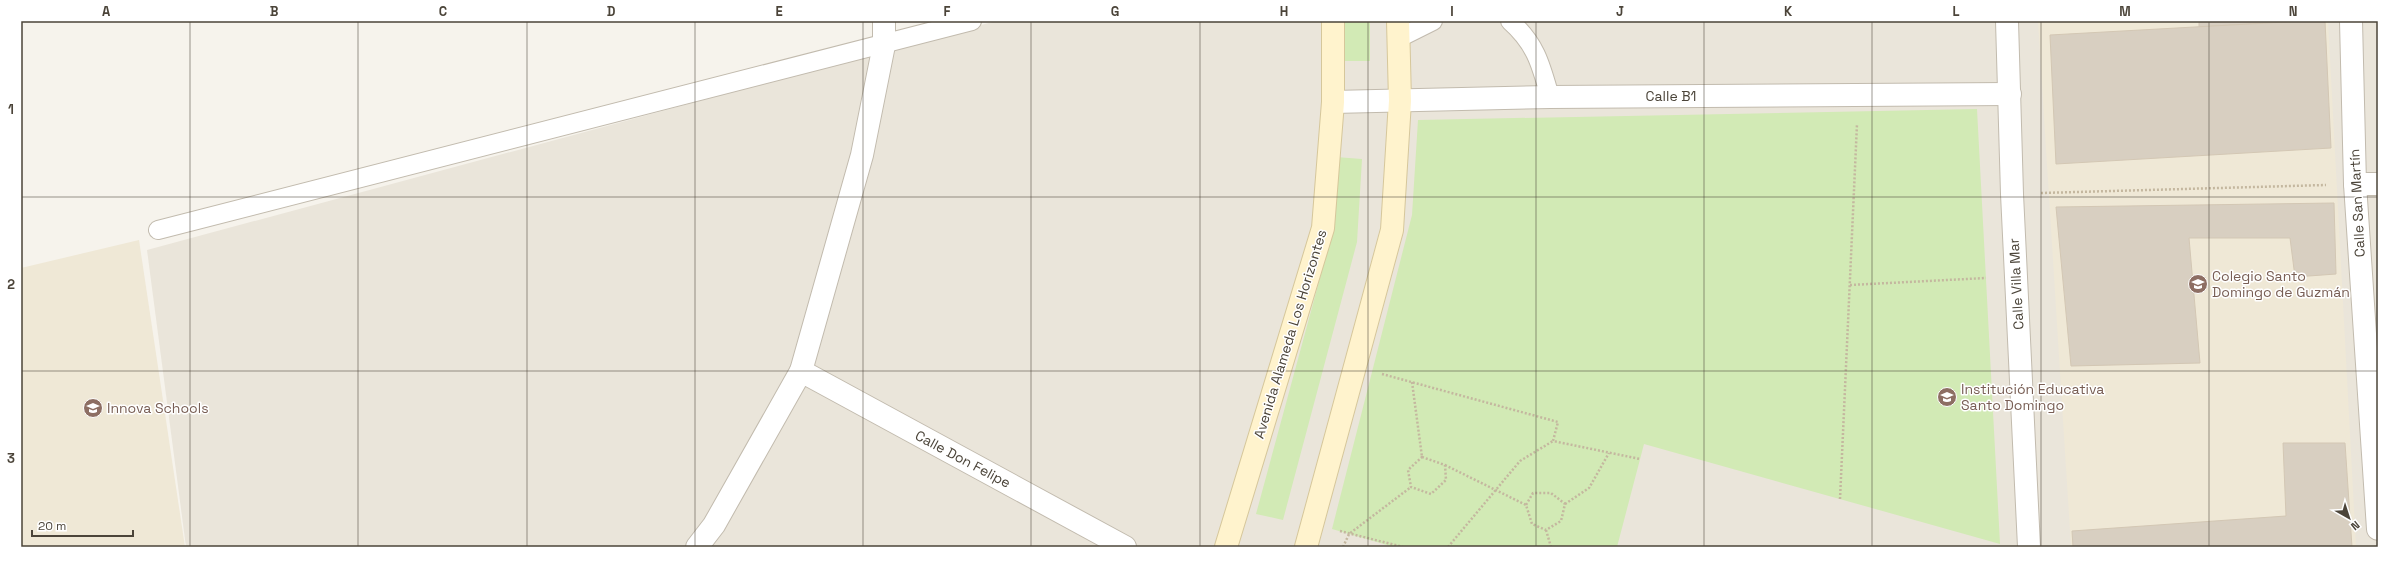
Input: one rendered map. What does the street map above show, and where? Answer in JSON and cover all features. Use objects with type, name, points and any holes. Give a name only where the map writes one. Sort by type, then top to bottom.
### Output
[{"type":"main road","name":"Avenida Alameda Los Horizontes","points":[[1226,547],[1323,228],[1333,102],[1333,21]]},
{"type":"main road","points":[[1306,547],[1392,230],[1400,101],[1399,29]]},
{"type":"street","points":[[697,547],[714,525],[801,371],[862,155],[884,45],[884,21]]},
{"type":"street","name":"Calle Villa Mar","points":[[2007,21],[2012,194],[2029,547]]},
{"type":"street","name":"Calle San Martín","points":[[2351,21],[2355,184],[2378,529]]},
{"type":"street","name":"Calle B1","points":[[1333,102],[1550,97],[2010,94]]},
{"type":"street","points":[[2355,184],[2378,184]]},
{"type":"street","name":"Calle Don Felipe","points":[[801,371],[1125,547]]},
{"type":"lane","points":[[158,230],[884,45],[972,21]]},
{"type":"lane","points":[[1399,29],[1433,21]]},
{"type":"lane","points":[[1510,21],[1526,36],[1539,57],[1550,97]]},
{"type":"path","points":[[1840,499],[1857,119]]},
{"type":"path","points":[[2012,194],[2355,184]]},
{"type":"path","points":[[1850,285],[1986,278]]},
{"type":"path","points":[[1379,373],[1558,422],[1552,442]]},
{"type":"path","points":[[1412,382],[1422,457]]},
{"type":"path","points":[[1448,547],[1520,461],[1552,442],[1640,458]]},
{"type":"path","points":[[1546,530],[1561,521],[1565,504],[1589,488],[1609,453]]},
{"type":"path","points":[[1422,457],[1445,465],[1526,505],[1532,524],[1546,530]]},
{"type":"path","points":[[1411,488],[1408,470],[1422,457]]},
{"type":"path","points":[[1411,488],[1431,494],[1446,480],[1445,465]]},
{"type":"path","points":[[1343,547],[1349,534],[1411,488]]},
{"type":"path","points":[[1526,505],[1534,493],[1551,493],[1565,504]]},
{"type":"path","points":[[1546,530],[1551,547]]},
{"type":"path","points":[[1349,534],[1403,547]]},
{"type":"shaded area","points":[[996,21],[2378,21],[2378,547],[186,547],[147,250]]},
{"type":"shaded area","name":"Colegio Santo Domingo de Guzmán","points":[[2038,21],[2328,21],[2356,547],[2071,547]]},
{"type":"shaded area","name":"Innova Schools","points":[[139,240],[185,547],[21,547],[21,268]]},
{"type":"green space","points":[[1343,21],[1370,21],[1370,61],[1344,61]]},
{"type":"green space","points":[[1977,109],[2000,544],[1644,444],[1617,547],[1394,547],[1332,529],[1412,215],[1418,120]]},
{"type":"green space","points":[[1336,157],[1362,159],[1357,242],[1283,520],[1256,514],[1333,230]]},
{"type":"building","points":[[2199,21],[2303,21],[2199,27]]},
{"type":"building","points":[[2325,21],[2331,148],[2056,164],[2050,35]]},
{"type":"building","points":[[2334,203],[2336,274],[2295,277],[2290,238],[2189,238],[2200,363],[2071,366],[2056,207]]},
{"type":"building","points":[[2283,443],[2345,443],[2352,547],[2073,547],[2072,531],[2286,516]]},
{"type":"place","name":"Colegio Santo Domingo de Guzmán","points":[[2198,284]]},
{"type":"place","name":"Institución Educativa Santo Domingo","points":[[1947,397]]},
{"type":"place","name":"Innova Schools","points":[[93,408]]}]
